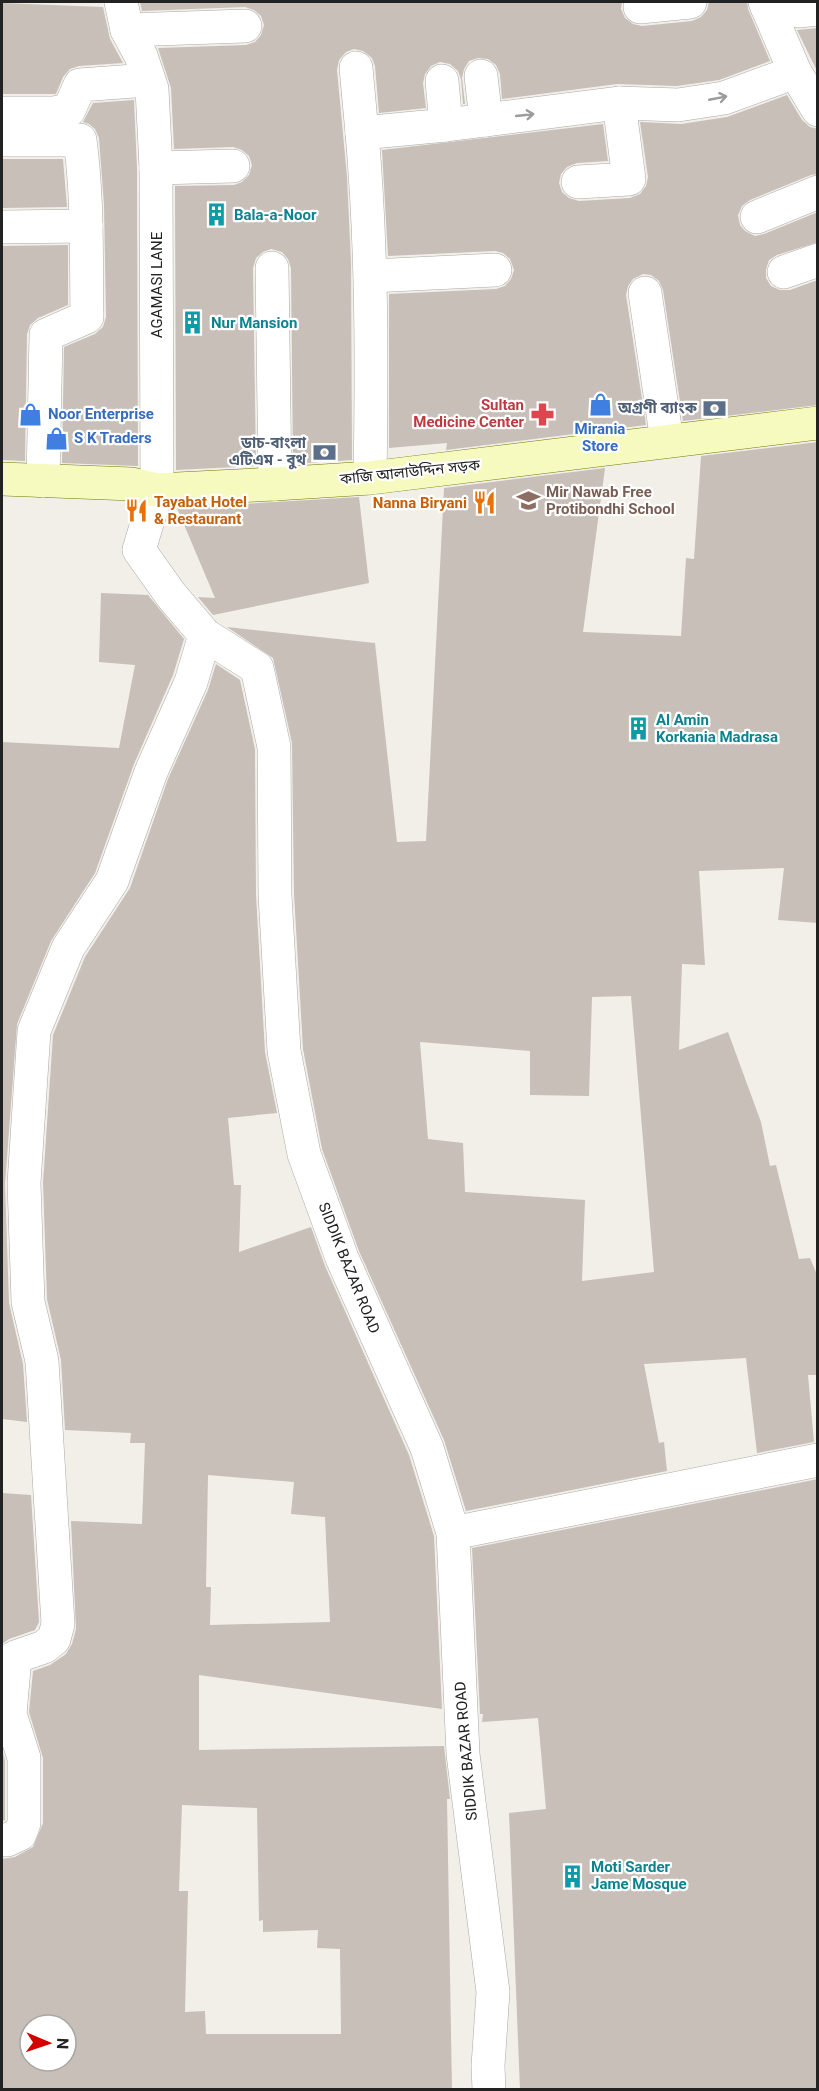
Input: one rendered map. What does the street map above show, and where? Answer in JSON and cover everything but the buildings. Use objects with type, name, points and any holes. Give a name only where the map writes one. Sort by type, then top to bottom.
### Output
[{"type":"street","points":[[640,7],[690,2]]},
{"type":"street","points":[[766,4],[799,10],[818,9]]},
{"type":"street","points":[[766,4],[795,72],[818,110]]},
{"type":"street","points":[[124,16],[245,26]]},
{"type":"street","name":"AGAMASI LANE","points":[[124,16],[152,89],[156,168],[157,490]]},
{"type":"street","points":[[357,68],[367,191],[370,276],[370,478]]},
{"type":"street","points":[[362,133],[619,103],[678,105],[724,98],[795,72]]},
{"type":"street","points":[[481,76],[486,120]]},
{"type":"street","points":[[2,113],[54,113],[69,110],[80,85],[148,80]]},
{"type":"street","points":[[442,81],[446,125]]},
{"type":"street","points":[[578,182],[629,179],[619,103]]},
{"type":"street","points":[[2,140],[80,140],[86,226],[87,317],[46,335],[43,481]]},
{"type":"street","points":[[156,168],[233,166]]},
{"type":"street","points":[[757,217],[818,192]]},
{"type":"street","points":[[2,226],[86,226]]},
{"type":"street","points":[[784,272],[818,260]]},
{"type":"street","points":[[272,268],[275,484]]},
{"type":"street","points":[[370,276],[495,270]]},
{"type":"street","points":[[645,293],[667,441]]},
{"type":"street","name":"কাজি আলাউদ্দিন সড়ক","points":[[2,479],[132,484],[157,490],[370,478],[818,423]]},
{"type":"street","name":"SIDDIK BAZAR ROAD","points":[[157,490],[139,550],[171,595],[205,634],[257,668],[274,747],[274,895],[284,1052],[304,1154],[342,1258],[427,1448],[453,1533],[463,1754],[492,1992],[489,2090]]},
{"type":"street","points":[[2,1840],[20,1834],[24,1823],[24,1758],[10,1714],[15,1657],[44,1647],[54,1639],[58,1624],[42,1361],[28,1302],[24,1184],[34,1031],[68,948],[112,881],[152,772],[191,682],[205,634]]},
{"type":"street","points":[[453,1533],[818,1460]]},
{"type":"place","name":"Bala-a-Noor","points":[[216,215]]},
{"type":"place","name":"Nur Mansion","points":[[193,323]]},
{"type":"place","name":"Mirania Store","points":[[600,405]]},
{"type":"place","name":"অগ্রণী ব্যাংক","points":[[715,408]]},
{"type":"place","name":"Noor Enterprise","points":[[30,414]]},
{"type":"place","name":"Sultan Medicine Center","points":[[542,414]]},
{"type":"place","name":"S K Traders","points":[[56,438]]},
{"type":"place","name":"ডাচ-বাংলা এটিএম - বুথ","points":[[324,452]]},
{"type":"place","name":"Mir Nawab Free Protibondhi School","points":[[528,501]]},
{"type":"place","name":"Nanna Biryani","points":[[485,503]]},
{"type":"place","name":"Tayabat Hotel & Restaurant","points":[[136,511]]},
{"type":"place","name":"Al Amin Korkania Madrasa","points":[[638,729]]},
{"type":"place","name":"Moti Sarder Jame Mosque","points":[[573,1876]]}]
